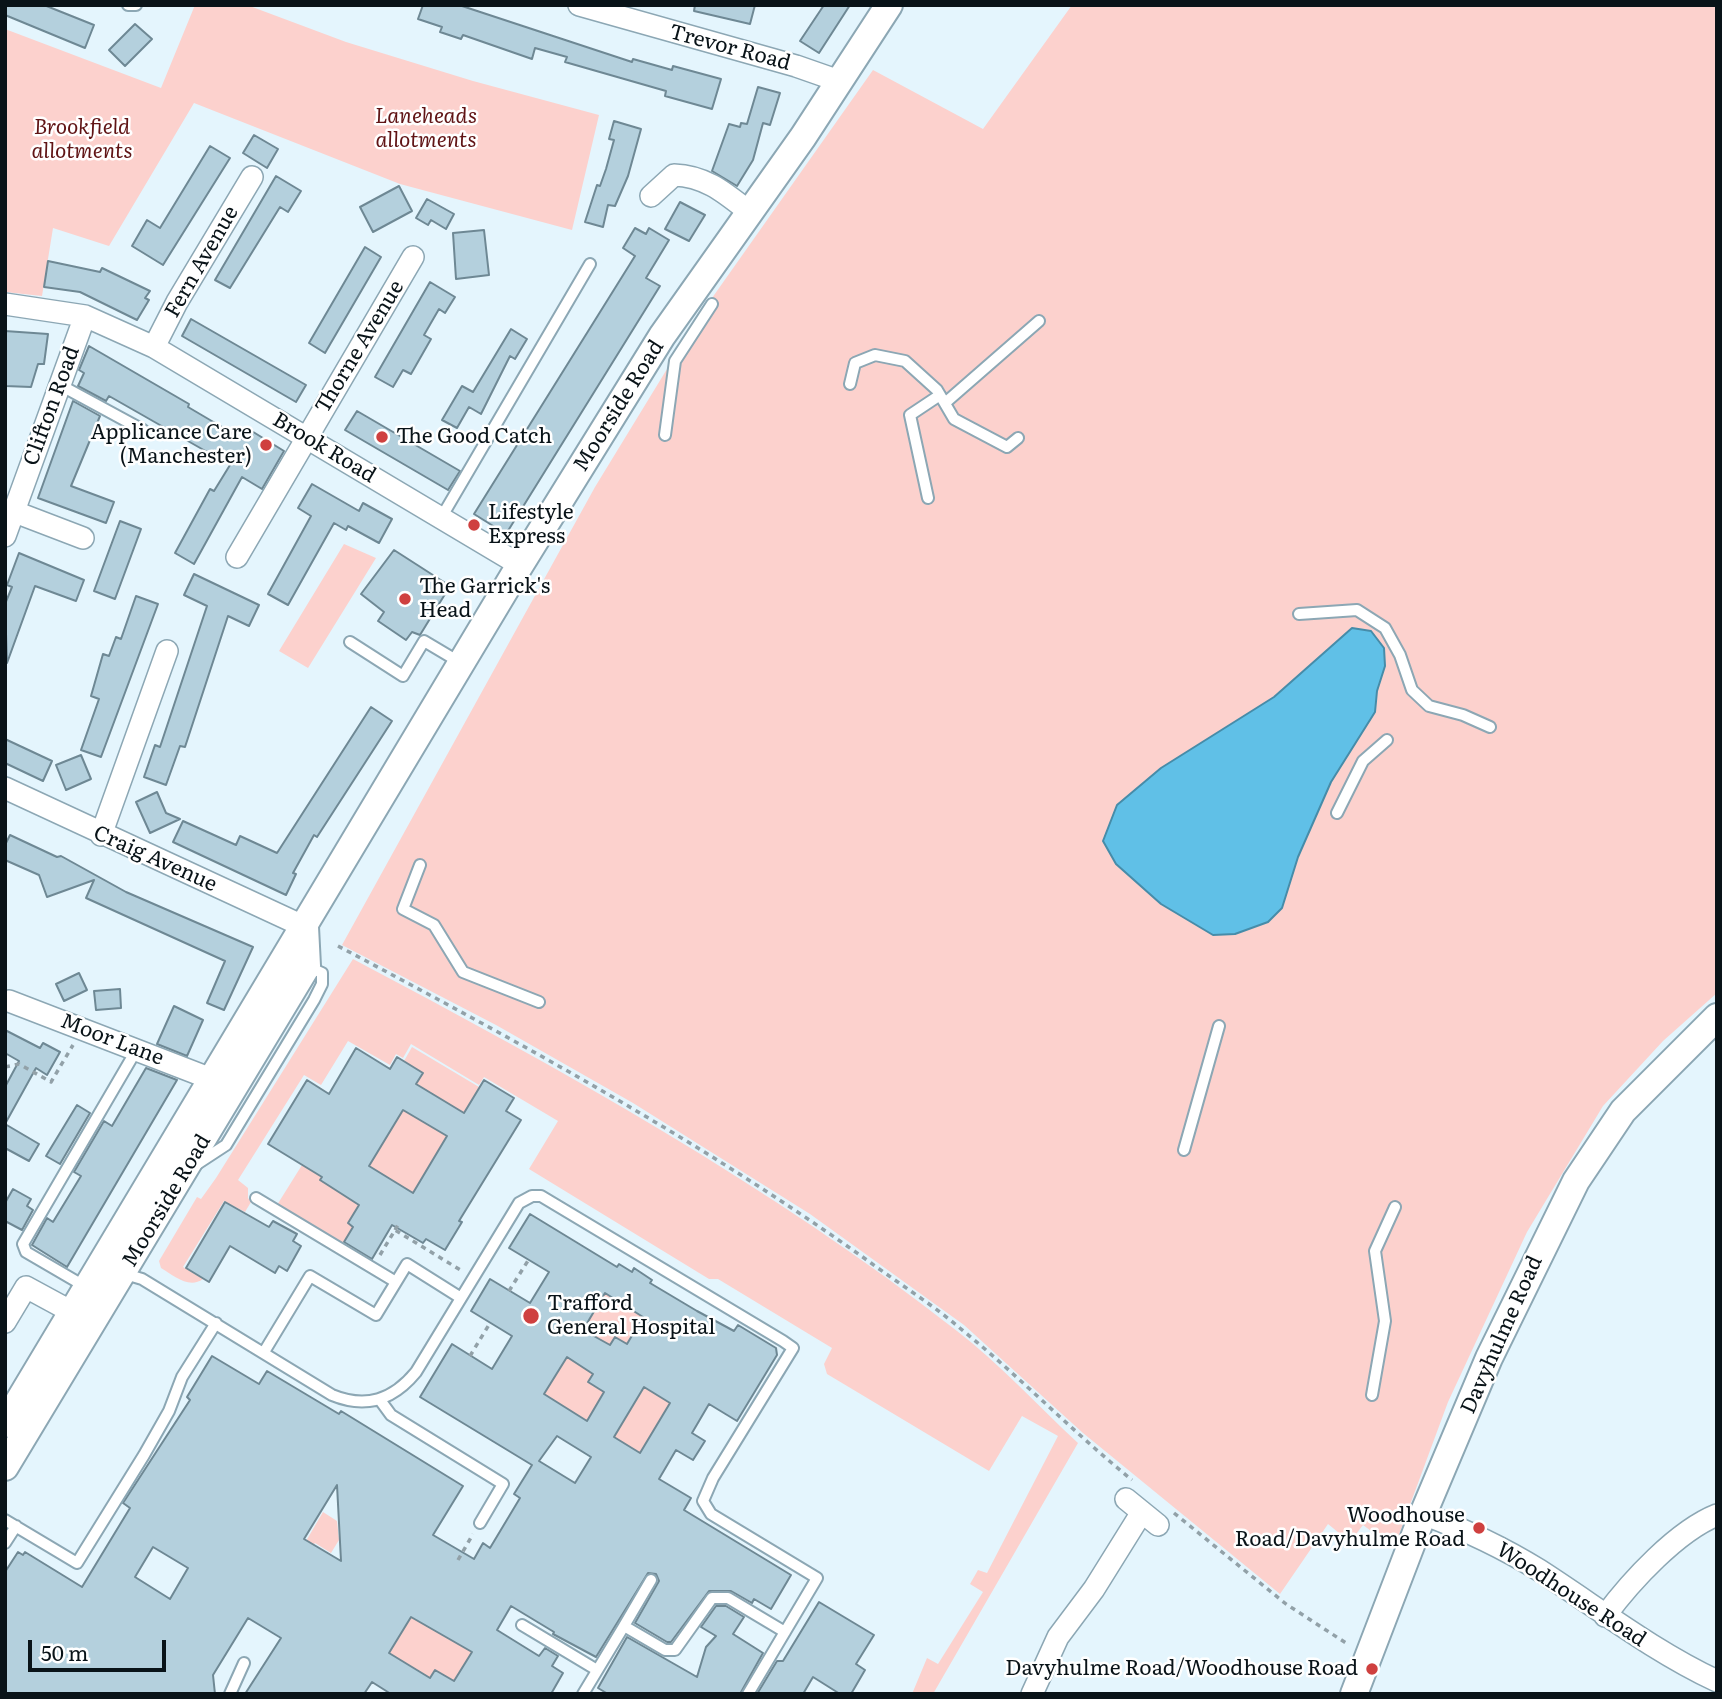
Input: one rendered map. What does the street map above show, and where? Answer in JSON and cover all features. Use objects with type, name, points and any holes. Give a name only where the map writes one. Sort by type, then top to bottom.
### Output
[{"type":"street","name":"Trevor Road","points":[[579,5],[796,65],[839,81]]},
{"type":"street","name":"Moorside Road","points":[[5,1424],[83,1318],[124,1272],[184,1174],[224,1085],[305,927],[520,565],[662,336],[889,5]]},
{"type":"street","points":[[651,196],[674,175],[688,176],[709,181],[748,211]]},
{"type":"street","name":"Fern Avenue","points":[[154,347],[177,302],[252,177]]},
{"type":"street","name":"Thorne Avenue","points":[[237,556],[413,257]]},
{"type":"street","name":"Brook Road","points":[[5,304],[85,316],[154,347],[520,565]]},
{"type":"street","name":"Clifton Road","points":[[5,536],[85,316]]},
{"type":"street","points":[[15,512],[83,538]]},
{"type":"street","points":[[101,835],[167,651]]},
{"type":"street","name":"Craig Avenue","points":[[5,789],[305,927]]},
{"type":"street","points":[[305,927],[307,966]]},
{"type":"street","name":"Moorside Road","points":[[5,1467],[83,1318],[87,1288],[307,966]]},
{"type":"street","name":"Moor Lane","points":[[9,1001],[224,1085]]},
{"type":"street","name":"Davyhulme Road","points":[[1354,1694],[1423,1514],[1489,1358],[1576,1181],[1623,1111],[1714,1023]]},
{"type":"street","points":[[5,1322],[26,1287],[83,1318]]},
{"type":"street","points":[[1032,1694],[1058,1637],[1094,1589],[1146,1505]]},
{"type":"street","name":"Woodhouse Road","points":[[1423,1514],[1498,1547],[1673,1659],[1717,1681]]},
{"type":"street","points":[[1605,1616],[1626,1590],[1681,1536],[1717,1515]]},
{"type":"lane","points":[[128,5],[135,8],[136,5]]},
{"type":"lane","points":[[442,518],[590,264]]},
{"type":"lane","points":[[665,435],[675,361],[712,304]]},
{"type":"lane","points":[[928,498],[910,415],[942,399],[1039,321]]},
{"type":"lane","points":[[850,384],[855,363],[875,355],[905,361],[942,399],[954,419],[1007,447],[1018,438]]},
{"type":"lane","points":[[60,386],[143,430]]},
{"type":"lane","points":[[1299,614],[1357,610],[1385,628],[1400,655],[1412,690],[1429,706],[1463,715],[1490,727]]},
{"type":"lane","points":[[349,642],[403,676],[424,641],[461,663]]},
{"type":"lane","points":[[1337,813],[1363,761],[1387,740]]},
{"type":"lane","points":[[420,865],[403,909],[434,925],[463,972],[539,1002]]},
{"type":"lane","points":[[184,1174],[226,1144],[314,1000],[322,984],[321,973],[307,966]]},
{"type":"lane","points":[[1184,1150],[1219,1026]]},
{"type":"lane","points":[[137,1049],[23,1244],[26,1252],[87,1288],[113,1274],[124,1272],[142,1279],[343,1399],[380,1400],[396,1393],[416,1372],[519,1203],[532,1196],[541,1196],[793,1348],[713,1478],[703,1501],[711,1514],[817,1578],[748,1694]]},
{"type":"lane","points":[[256,1198],[396,1282]]},
{"type":"lane","points":[[1372,1395],[1385,1321],[1375,1251],[1395,1207]]},
{"type":"lane","points":[[264,1352],[310,1276],[376,1315],[407,1265],[461,1297]]},
{"type":"lane","points":[[5,1520],[77,1563],[144,1455],[169,1411],[182,1377],[216,1323]]},
{"type":"lane","points":[[380,1400],[391,1415],[503,1484],[480,1523]]},
{"type":"lane","points":[[5,1543],[16,1527]]},
{"type":"lane","points":[[583,1694],[651,1580]]},
{"type":"lane","points":[[624,1626],[665,1650],[675,1650],[707,1604],[720,1596],[785,1632]]},
{"type":"lane","points":[[522,1625],[597,1670]]},
{"type":"lane","points":[[230,1694],[244,1663]]},
{"type":"path","points":[[338,946],[491,1028],[633,1109],[807,1217],[961,1329],[1082,1439],[1146,1505],[1368,1658]]},
{"type":"path","points":[[5,1067],[19,1064],[51,1082],[83,1028]]},
{"type":"path","points":[[395,1230],[399,1223]]},
{"type":"path","points":[[509,1291],[528,1259]]},
{"type":"path","points":[[470,1356],[490,1323]]},
{"type":"path","points":[[458,1560],[480,1523]]},
{"type":"green space","name":"Laneheads allotments","points":[[195,5],[247,5],[346,42],[473,81],[599,115],[572,230],[400,184],[194,103],[109,246],[53,228],[42,296],[5,292],[5,29],[161,88]]},
{"type":"green space","points":[[1072,5],[1717,5],[1717,993],[1663,1041],[1603,1106],[1527,1232],[1448,1402],[1394,1548],[1363,1525],[1350,1542],[1328,1524],[1280,1594],[1083,1433],[964,1325],[810,1214],[633,1103],[496,1025],[342,945],[595,487],[700,315],[873,70],[983,129]]},
{"type":"green space","points":[[344,544],[376,558],[308,668],[279,651]]},
{"type":"green space","points":[[353,959],[586,1087],[739,1178],[813,1227],[973,1344],[1078,1443],[933,1694],[912,1694],[927,1658],[938,1664],[983,1592],[970,1584],[978,1570],[987,1573],[1058,1436],[1022,1416],[989,1471],[827,1374],[824,1364],[832,1348],[718,1279],[709,1279],[529,1169],[558,1121],[484,1077],[479,1085],[411,1044],[403,1058],[396,1054],[390,1065],[348,1041],[321,1085],[304,1075],[238,1180],[248,1188],[251,1202],[245,1212],[224,1201],[183,1267],[203,1279],[187,1282],[161,1268],[159,1261],[197,1197],[201,1199],[216,1178]]},
{"type":"green space","points":[[412,1047],[479,1087],[464,1113],[416,1084],[423,1073],[404,1061]]},
{"type":"green space","points":[[401,1108],[449,1138],[415,1194],[366,1165],[380,1148]]},
{"type":"green space","points":[[302,1165],[322,1177],[320,1180],[343,1190],[341,1194],[358,1204],[368,1203],[354,1214],[348,1223],[353,1227],[343,1243],[277,1205]]},
{"type":"green space","points":[[609,1287],[617,1301],[651,1317],[641,1335],[634,1332],[627,1344],[615,1337],[610,1345],[582,1331]]},
{"type":"green space","points":[[570,1351],[578,1364],[593,1374],[589,1383],[618,1400],[596,1406],[590,1415],[599,1420],[594,1428],[543,1396]]},
{"type":"green space","points":[[649,1380],[664,1389],[660,1397],[666,1401],[674,1396],[640,1453],[608,1447]]},
{"type":"green space","points":[[323,1512],[337,1521],[339,1540],[331,1553],[315,1543],[302,1564],[295,1560]]},
{"type":"green space","points":[[411,1617],[472,1652],[451,1686],[448,1678],[436,1670],[429,1680],[388,1656]]},
{"type":"water","points":[[1352,628],[1371,631],[1384,648],[1385,666],[1377,691],[1375,712],[1331,782],[1298,857],[1282,908],[1268,922],[1235,934],[1213,935],[1161,904],[1116,864],[1103,841],[1117,805],[1161,768],[1274,697]]},
{"type":"building","points":[[5,5],[44,5],[94,25],[85,48],[5,15]]},
{"type":"building","points":[[423,5],[459,5],[632,62],[633,59],[672,70],[673,66],[721,79],[712,109],[665,96],[666,91],[565,62],[567,57],[535,48],[532,59],[463,35],[461,39],[440,32],[442,27],[418,19]]},
{"type":"building","points":[[695,5],[755,5],[750,24],[694,11]]},
{"type":"building","points":[[824,5],[850,5],[819,53],[800,41]]},
{"type":"building","points":[[135,24],[152,39],[125,66],[109,50]]},
{"type":"building","points":[[758,87],[780,93],[770,125],[763,123],[753,160],[737,186],[712,171],[729,124],[740,127],[741,123],[747,124]]},
{"type":"building","points":[[614,121],[641,129],[628,176],[615,206],[608,205],[603,227],[585,222],[597,185],[600,186],[606,169],[614,140],[609,139]]},
{"type":"building","points":[[254,135],[278,149],[267,168],[243,153]]},
{"type":"building","points":[[210,146],[230,158],[163,265],[132,246],[147,220],[160,228]]},
{"type":"building","points":[[276,176],[301,191],[288,212],[280,207],[230,288],[215,280]]},
{"type":"building","points":[[399,186],[412,211],[373,232],[360,207]]},
{"type":"building","points":[[427,199],[454,214],[446,229],[431,220],[428,225],[416,218]]},
{"type":"building","points":[[680,202],[705,215],[689,241],[665,229]]},
{"type":"building","points":[[635,228],[646,234],[649,228],[669,240],[646,278],[660,286],[506,534],[474,514],[635,256],[623,248]]},
{"type":"building","points":[[484,230],[489,275],[456,279],[453,233]]},
{"type":"building","points":[[365,247],[381,257],[325,353],[309,343]]},
{"type":"building","points":[[48,261],[100,272],[102,268],[150,291],[145,298],[149,300],[137,320],[80,292],[44,287]]},
{"type":"building","points":[[430,282],[455,297],[445,313],[439,309],[424,335],[431,339],[411,374],[403,370],[393,387],[375,377]]},
{"type":"building","points":[[191,319],[306,385],[296,402],[182,336]]},
{"type":"building","points":[[511,329],[527,339],[515,359],[510,356],[481,414],[469,407],[457,428],[442,420],[462,386],[473,392]]},
{"type":"building","points":[[5,331],[48,334],[44,364],[38,364],[31,387],[5,386]]},
{"type":"building","points":[[89,346],[189,404],[188,407],[244,440],[250,430],[284,451],[262,489],[242,477],[194,564],[175,553],[210,489],[214,491],[230,465],[109,396],[106,401],[78,386],[84,373],[79,370]]},
{"type":"building","points":[[73,401],[100,416],[71,486],[114,502],[106,523],[38,498]]},
{"type":"building","points":[[357,411],[460,471],[448,490],[345,430]]},
{"type":"building","points":[[312,484],[359,511],[363,503],[392,519],[379,543],[348,526],[346,530],[334,523],[288,605],[268,594],[311,516],[298,508]]},
{"type":"building","points":[[120,521],[141,529],[115,599],[94,591]]},
{"type":"building","name":"The Garrick's Head","points":[[394,550],[450,586],[420,635],[412,632],[406,640],[378,621],[384,612],[361,594]]},
{"type":"building","points":[[19,553],[84,580],[76,601],[35,586],[7,663],[5,604],[12,587],[7,585]]},
{"type":"building","points":[[194,574],[259,605],[249,626],[228,616],[185,747],[180,746],[166,785],[144,777],[155,745],[160,747],[207,606],[184,595]]},
{"type":"building","points":[[136,596],[158,604],[101,757],[81,750],[99,699],[91,696],[103,654],[109,656],[116,637],[121,639]]},
{"type":"building","points":[[371,707],[392,721],[317,837],[314,835],[293,873],[296,874],[286,895],[173,842],[183,821],[236,845],[240,836],[277,853]]},
{"type":"building","points":[[5,739],[52,761],[43,781],[5,763]]},
{"type":"building","points":[[81,755],[91,779],[66,790],[56,765]]},
{"type":"building","points":[[157,792],[166,813],[180,819],[150,833],[136,802]]},
{"type":"building","points":[[10,835],[57,857],[61,856],[126,892],[253,947],[224,1010],[207,1003],[225,961],[86,898],[94,880],[47,897],[39,875],[5,860],[5,845]]},
{"type":"building","points":[[79,973],[87,990],[64,1001],[56,984]]},
{"type":"building","points":[[120,989],[121,1008],[96,1010],[94,991]]},
{"type":"building","points":[[174,1006],[203,1020],[187,1056],[157,1044]]},
{"type":"building","points":[[5,1030],[40,1048],[43,1043],[60,1052],[47,1075],[36,1068],[5,1124],[5,1087],[19,1061],[5,1053]]},
{"type":"building","points":[[356,1048],[390,1069],[397,1057],[423,1073],[416,1084],[464,1113],[484,1080],[514,1098],[506,1111],[521,1120],[459,1221],[462,1222],[445,1250],[426,1239],[423,1243],[392,1225],[372,1259],[344,1242],[353,1227],[348,1223],[359,1205],[320,1180],[322,1177],[268,1144],[307,1080],[329,1094]],"holes":[[[403,1110],[447,1136],[413,1193],[369,1166]]]},
{"type":"building","points":[[146,1068],[177,1080],[67,1267],[32,1245],[47,1218],[53,1222],[81,1176],[74,1172],[104,1121],[112,1126]]},
{"type":"building","points":[[77,1105],[90,1113],[60,1164],[46,1156]]},
{"type":"building","points":[[5,1124],[39,1144],[29,1161],[5,1148]]},
{"type":"building","points":[[13,1189],[31,1199],[27,1206],[33,1210],[22,1230],[5,1221],[5,1203]]},
{"type":"building","points":[[225,1202],[269,1227],[273,1221],[297,1234],[293,1241],[301,1246],[287,1271],[279,1266],[275,1273],[230,1246],[209,1282],[186,1268]]},
{"type":"building","points":[[530,1214],[617,1267],[619,1264],[632,1272],[634,1268],[652,1280],[650,1283],[697,1311],[734,1331],[738,1325],[776,1348],[777,1355],[737,1421],[709,1404],[692,1433],[705,1441],[693,1460],[676,1450],[659,1479],[691,1498],[684,1510],[791,1575],[771,1609],[754,1599],[752,1603],[731,1591],[709,1591],[671,1642],[667,1642],[635,1623],[659,1581],[656,1574],[648,1573],[596,1657],[553,1634],[554,1632],[511,1606],[497,1630],[539,1656],[545,1648],[558,1656],[552,1666],[563,1673],[551,1694],[391,1694],[372,1682],[364,1694],[245,1694],[281,1638],[248,1618],[213,1675],[215,1694],[5,1694],[5,1572],[18,1552],[23,1555],[25,1552],[82,1587],[130,1508],[123,1503],[190,1400],[187,1397],[212,1356],[259,1384],[267,1371],[339,1414],[341,1411],[463,1486],[433,1535],[474,1559],[483,1543],[490,1548],[520,1498],[514,1494],[532,1465],[420,1397],[452,1344],[492,1369],[512,1336],[471,1311],[490,1279],[530,1303],[549,1272],[509,1248]],"holes":[[[605,1293],[643,1317],[627,1344],[615,1337],[610,1345],[583,1330]],[[567,1357],[593,1374],[588,1382],[604,1392],[587,1421],[544,1394]],[[644,1387],[670,1403],[640,1453],[614,1437]],[[557,1436],[591,1457],[575,1483],[539,1461]],[[337,1485],[341,1561],[304,1539]],[[153,1547],[188,1568],[170,1599],[135,1577]],[[411,1617],[472,1652],[454,1681],[435,1670],[430,1678],[389,1653]]]},
{"type":"building","points":[[819,1602],[874,1635],[856,1664],[865,1670],[851,1694],[840,1694],[813,1677],[803,1694],[757,1694],[777,1661],[783,1661]]},
{"type":"building","points":[[716,1606],[726,1606],[744,1617],[733,1634],[763,1653],[740,1694],[608,1694],[598,1688],[627,1637],[697,1677],[706,1647],[716,1636],[701,1627]]},
{"type":"place","name":"The Good Catch","points":[[382,437]]},
{"type":"place","name":"Applicance Care (Manchester)","points":[[266,445]]},
{"type":"place","name":"Lifestyle Express","points":[[474,525]]},
{"type":"place","name":"The Garrick's Head","points":[[405,599]]},
{"type":"place","name":"Trafford General Hospital","points":[[531,1316]]},
{"type":"place","name":"Woodhouse Road/Davyhulme Road","points":[[1479,1528]]},
{"type":"place","name":"Davyhulme Road/Woodhouse Road","points":[[1372,1669]]},
{"type":"park label","name":"Brookfield allotments","points":[[82,140]]}]
